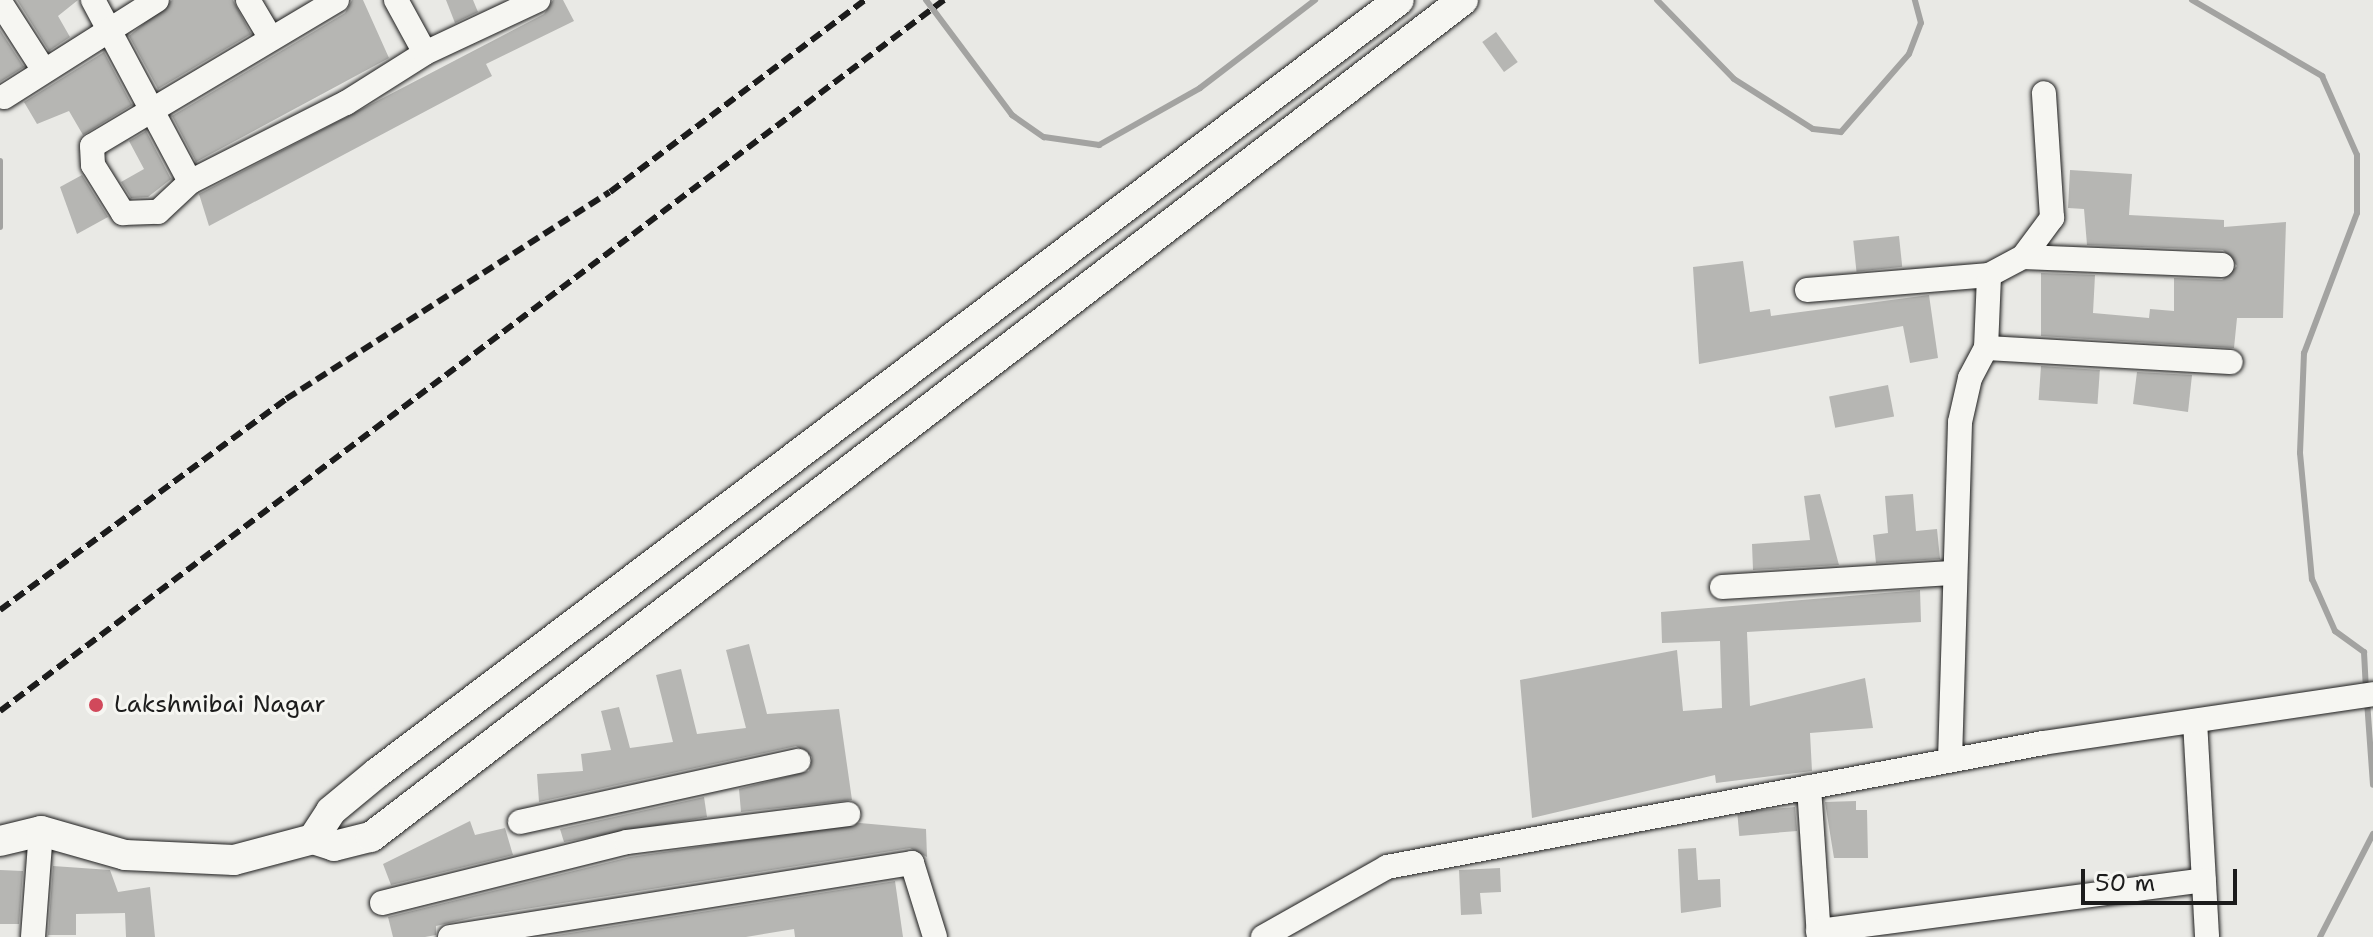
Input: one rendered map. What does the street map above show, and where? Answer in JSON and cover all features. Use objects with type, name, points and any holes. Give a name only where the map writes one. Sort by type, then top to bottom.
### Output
[{"type":"street","points":[[93,0],[190,182]]},
{"type":"street","points":[[4,97],[109,27],[157,0]]},
{"type":"street","points":[[248,0],[270,37]]},
{"type":"street","points":[[337,0],[297,9],[270,37],[150,105],[92,146],[93,165],[123,213],[158,212],[190,182],[346,103],[489,11],[538,0]]},
{"type":"street","points":[[396,0],[425,53]]},
{"type":"street","points":[[313,839],[331,811],[377,773],[1399,0]]},
{"type":"street","points":[[0,2],[43,69]]},
{"type":"street","points":[[0,841],[41,831],[148,858],[234,860],[313,839],[334,846],[371,837],[1460,2]]},
{"type":"street","points":[[1807,290],[1989,275],[2023,257],[2047,230],[2054,205],[2044,93]]},
{"type":"street","points":[[2023,257],[2222,265]]},
{"type":"street","points":[[1950,760],[1952,573],[1960,422],[1970,378],[1986,348],[1989,275]]},
{"type":"street","points":[[1986,348],[2231,362]]},
{"type":"street","points":[[1722,587],[1952,573]]},
{"type":"street","points":[[1263,937],[1387,867],[1950,760],[2373,694]]},
{"type":"street","points":[[2195,721],[2207,937]]},
{"type":"street","points":[[548,861],[528,820],[798,761]]},
{"type":"street","points":[[1809,787],[1819,934],[2204,880]]},
{"type":"street","points":[[382,903],[627,842],[848,814]]},
{"type":"street","points":[[33,937],[41,831]]},
{"type":"street","points":[[450,937],[912,863],[935,937]]},
{"type":"building","points":[[17,0],[78,0],[58,16],[70,37],[49,51]]},
{"type":"building","points":[[172,0],[233,0],[251,34],[158,89],[129,36]]},
{"type":"building","points":[[352,0],[363,0],[389,58],[196,162],[172,116],[345,13]]},
{"type":"building","points":[[446,0],[473,0],[478,12],[455,23]]},
{"type":"building","points":[[553,0],[563,0],[574,21],[486,64],[492,76],[209,226],[199,194],[544,14]]},
{"type":"building","points":[[0,30],[24,67],[0,82]]},
{"type":"building","points":[[1496,32],[1518,62],[1504,72],[1482,42]]},
{"type":"building","points":[[104,52],[132,105],[83,135],[69,111],[37,124],[24,102]]},
{"type":"building","points":[[146,131],[171,179],[148,197],[131,198],[121,182],[144,169],[129,141]]},
{"type":"building","points":[[2070,170],[2132,174],[2129,215],[2224,220],[2224,227],[2286,222],[2283,318],[2237,318],[2234,348],[2041,336],[2041,273],[2095,275],[2093,313],[2149,318],[2150,309],[2174,311],[2174,278],[2222,280],[2237,266],[2223,250],[2087,245],[2084,209],[2068,208]]},
{"type":"building","points":[[82,175],[108,217],[77,234],[60,187]]},
{"type":"building","points":[[1899,236],[1902,267],[1856,272],[1853,241]]},
{"type":"building","points":[[1743,261],[1750,312],[1770,309],[1771,316],[1929,295],[1938,358],[1910,363],[1903,326],[1699,364],[1693,267]]},
{"type":"building","points":[[2041,366],[2100,370],[2097,404],[2039,400]]},
{"type":"building","points":[[2137,372],[2192,375],[2188,412],[2133,404]]},
{"type":"building","points":[[1888,385],[1894,416],[1835,428],[1829,396]]},
{"type":"building","points":[[1820,494],[1839,565],[1753,570],[1752,544],[1810,540],[1804,496]]},
{"type":"building","points":[[1913,494],[1916,531],[1937,529],[1940,559],[1876,563],[1873,535],[1888,533],[1885,496]]},
{"type":"building","points":[[1920,590],[1921,622],[1747,632],[1750,706],[1865,678],[1873,728],[1810,733],[1812,771],[1716,783],[1715,775],[1532,818],[1520,680],[1677,650],[1683,711],[1722,708],[1720,641],[1662,643],[1661,612]]},
{"type":"building","points":[[749,644],[767,714],[839,709],[852,800],[741,812],[739,789],[809,771],[812,757],[796,746],[539,802],[537,774],[583,771],[581,754],[611,750],[601,711],[619,707],[630,748],[673,742],[656,675],[681,669],[697,734],[746,728],[726,650]]},
{"type":"building","points":[[704,797],[707,817],[564,842],[560,829]]},
{"type":"building","points":[[1856,801],[1856,810],[1867,810],[1868,858],[1834,858],[1825,802]]},
{"type":"building","points":[[1795,807],[1797,831],[1739,836],[1737,812]]},
{"type":"building","points":[[470,821],[475,835],[505,828],[513,855],[391,885],[383,864]]},
{"type":"building","points":[[860,823],[926,829],[927,857],[910,848],[475,917],[436,926],[436,935],[425,937],[393,937],[388,917],[630,857]]},
{"type":"building","points":[[1696,848],[1698,880],[1720,879],[1721,907],[1681,913],[1678,849]]},
{"type":"building","points":[[53,866],[110,870],[118,892],[150,887],[155,937],[126,937],[125,913],[76,914],[76,935],[48,935]]},
{"type":"building","points":[[1500,868],[1501,892],[1480,893],[1482,914],[1461,915],[1459,870]]},
{"type":"building","points":[[0,870],[23,871],[19,924],[0,924]]},
{"type":"building","points":[[895,881],[903,937],[795,937],[794,929],[746,937],[545,937]]},
{"type":"waterway","points":[[926,0],[1012,115],[1044,137],[1099,145],[1200,88],[1315,0]]},
{"type":"waterway","points":[[1657,0],[1734,79],[1813,129],[1841,132],[1909,54],[1921,23],[1915,0]]},
{"type":"waterway","points":[[2192,0],[2322,76],[2357,155],[2357,213],[2304,353],[2300,453],[2312,579],[2335,631],[2364,652],[2366,690]]},
{"type":"waterway","points":[[0,161],[0,227]]},
{"type":"waterway","points":[[2367,701],[2373,785]]},
{"type":"waterway","points":[[2320,937],[2373,834]]},
{"type":"railway","points":[[0,610],[286,399],[610,192],[865,0]]},
{"type":"railway","points":[[0,711],[944,0]]},
{"type":"place","name":"Lakshmibai Nagar","points":[[96,705]]}]
